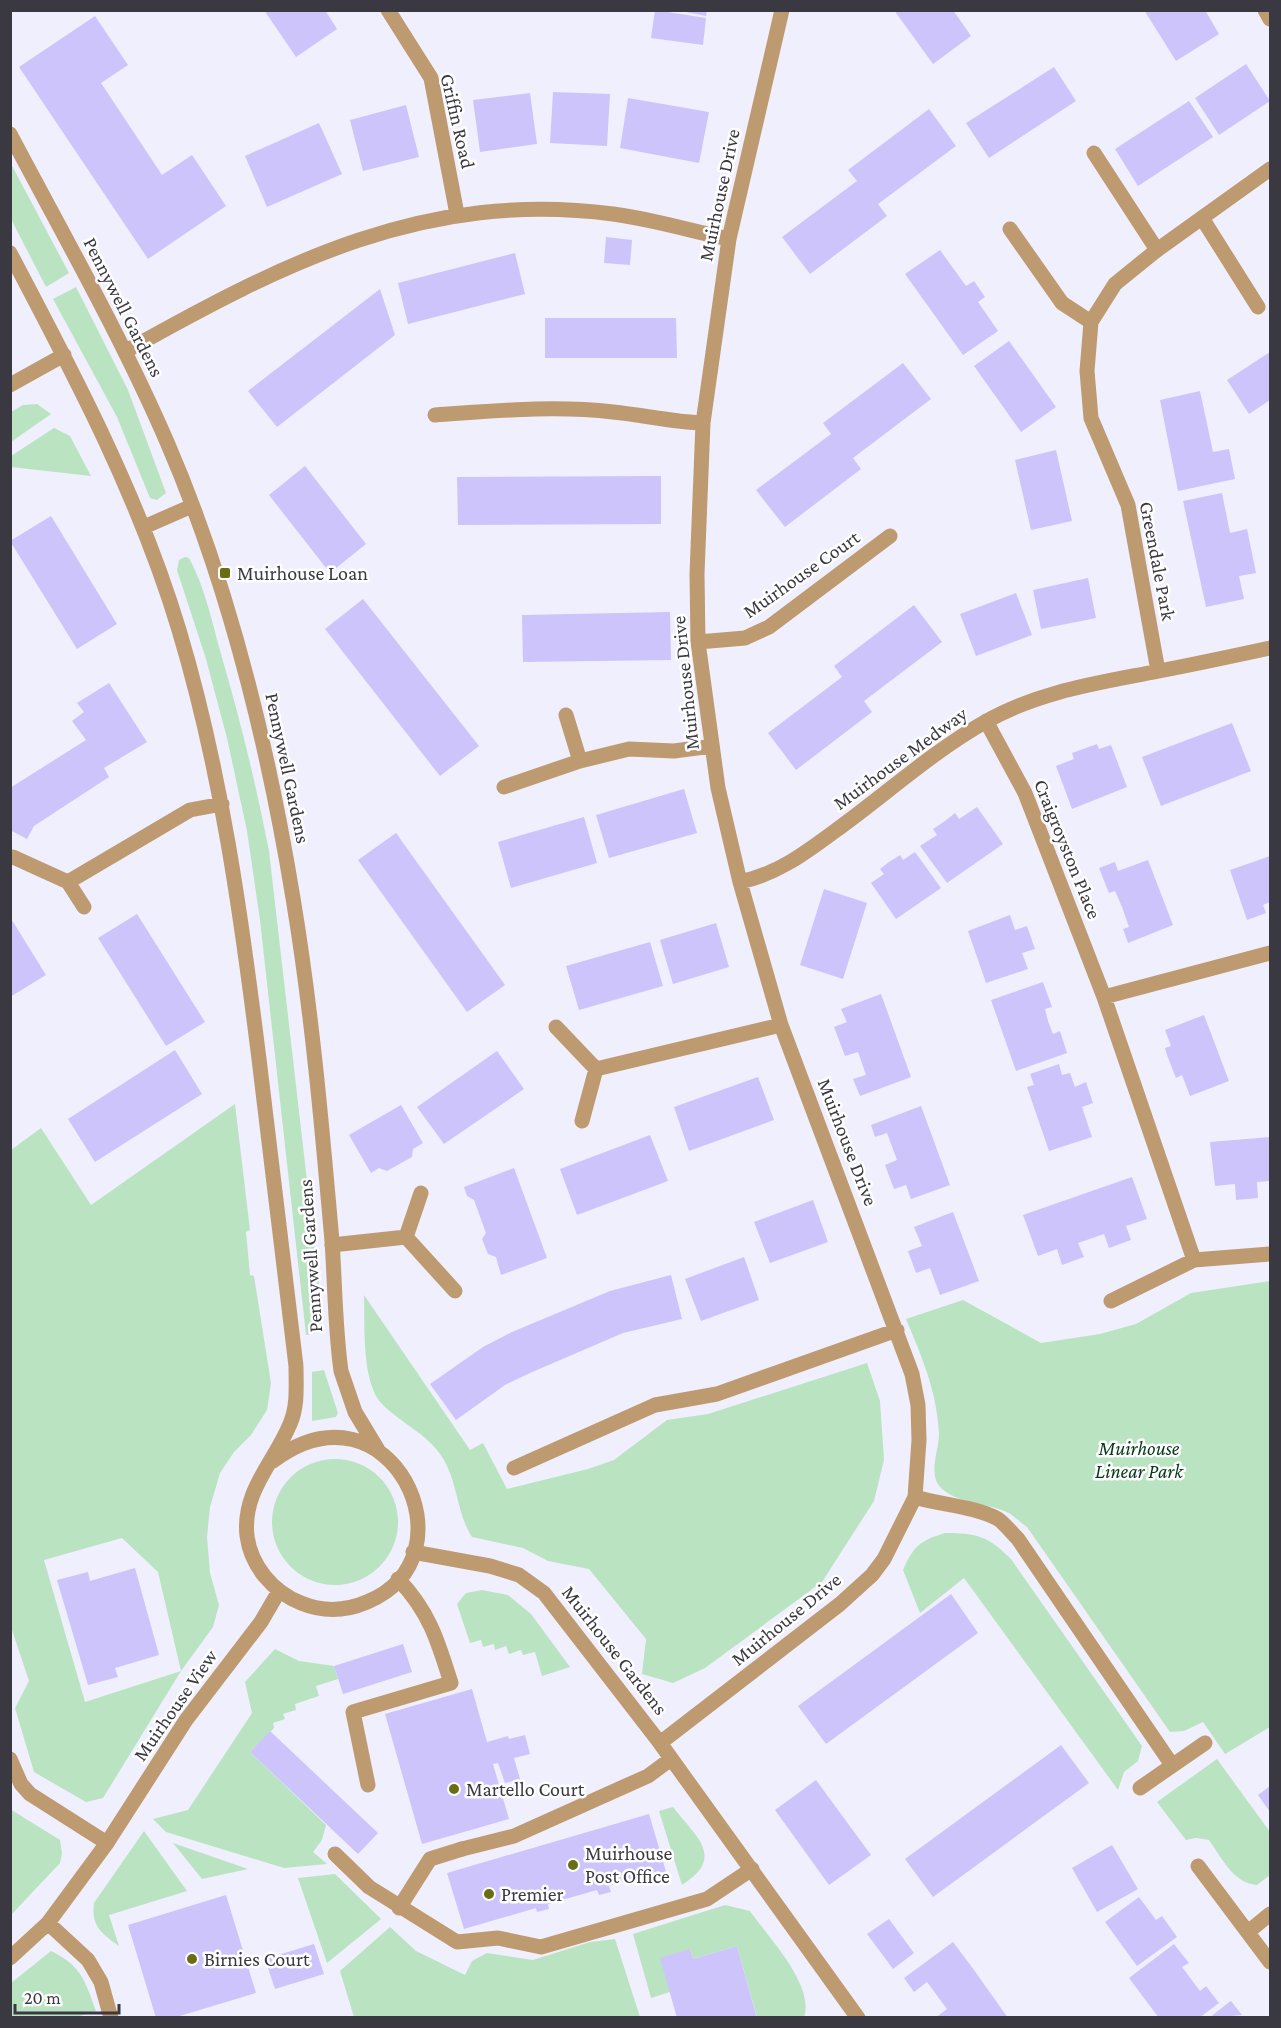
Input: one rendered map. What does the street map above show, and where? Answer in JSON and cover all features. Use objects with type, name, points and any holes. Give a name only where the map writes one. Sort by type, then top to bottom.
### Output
[{"type":"street","name":"Griffin Road","points":[[388,10],[430,78],[457,214]]},
{"type":"street","name":"Muirhouse Drive","points":[[660,1743],[840,1604],[872,1575],[884,1559],[915,1497],[919,1440],[918,1405],[912,1374],[781,1025],[740,882],[718,788],[698,642],[697,574],[703,423],[729,239],[782,10]]},
{"type":"street","points":[[1265,10],[1270,19]]},
{"type":"street","name":"Pennywell Gardens","points":[[10,134],[126,351],[192,506],[248,684],[273,790],[295,912],[317,1082],[341,1371],[355,1412],[378,1451]]},
{"type":"street","points":[[1094,153],[1157,250]]},
{"type":"street","name":"Greendale Park","points":[[1158,671],[1128,505],[1090,418],[1087,371],[1091,322],[1115,284],[1157,250],[1270,169]]},
{"type":"street","points":[[126,351],[230,296],[334,247],[391,229],[457,214],[535,209],[614,214],[729,239]]},
{"type":"street","points":[[1202,218],[1258,307]]},
{"type":"street","points":[[1010,229],[1062,303],[1091,322]]},
{"type":"street","name":"Pennywell Gardens","points":[[10,253],[110,446],[144,527],[178,628],[199,702],[222,804],[241,912],[296,1366],[297,1398],[292,1422],[273,1461],[259,1478],[251,1496],[247,1517],[247,1538],[264,1576],[279,1591],[308,1606],[341,1610],[373,1600],[398,1579],[413,1552],[418,1514],[405,1478],[393,1463],[378,1451],[342,1438],[323,1438],[305,1442],[273,1461]]},
{"type":"street","points":[[10,386],[64,355]]},
{"type":"street","points":[[435,415],[535,408],[613,412],[670,422],[703,423]]},
{"type":"street","points":[[144,527],[192,506]]},
{"type":"street","name":"Muirhouse Court","points":[[698,642],[745,638],[769,627],[890,536]]},
{"type":"street","name":"Muirhouse Medway","points":[[740,882],[761,878],[789,865],[887,794],[942,749],[986,721],[1024,703],[1079,686],[1270,648]]},
{"type":"street","points":[[566,715],[580,761]]},
{"type":"street","name":"Craigroyston Place","points":[[986,721],[1025,792],[1104,997],[1194,1260]]},
{"type":"street","points":[[504,788],[580,761],[628,749],[674,751],[712,746]]},
{"type":"street","points":[[68,882],[190,810],[222,804]]},
{"type":"street","points":[[13,858],[68,882],[84,907]]},
{"type":"street","points":[[1104,997],[1270,953]]},
{"type":"street","points":[[596,1069],[781,1025]]},
{"type":"street","points":[[556,1027],[596,1069]]},
{"type":"street","points":[[582,1121],[596,1069]]},
{"type":"street","points":[[406,1237],[421,1193]]},
{"type":"street","points":[[332,1245],[406,1237]]},
{"type":"street","points":[[406,1237],[455,1291]]},
{"type":"street","points":[[1111,1301],[1194,1260],[1270,1254]]},
{"type":"street","points":[[514,1468],[655,1405],[717,1394],[897,1330]]},
{"type":"street","points":[[915,1497],[976,1511],[998,1520],[1018,1539],[1172,1765]]},
{"type":"street","name":"Muirhouse Gardens","points":[[413,1552],[490,1566],[519,1575],[544,1593],[660,1743],[858,2017]]},
{"type":"street","points":[[368,1785],[353,1712],[451,1683],[432,1624],[414,1596],[398,1579]]},
{"type":"street","name":"Muirhouse View","points":[[10,1958],[48,1923],[108,1843],[186,1720],[261,1622],[279,1591]]},
{"type":"street","points":[[1140,1788],[1205,1743]]},
{"type":"street","points":[[10,1759],[21,1784],[30,1794],[108,1843]]},
{"type":"street","points":[[399,1908],[430,1858],[514,1836],[648,1776],[671,1759]]},
{"type":"street","points":[[335,1854],[369,1887],[399,1908],[458,1942],[498,1938],[540,1947],[707,1899],[752,1869]]},
{"type":"street","points":[[1198,1866],[1270,1962]]},
{"type":"street","points":[[1248,1932],[1270,1914]]},
{"type":"street","points":[[48,1923],[88,1960],[100,1982],[111,2018]]},
{"type":"green space","points":[[10,162],[69,273],[46,287],[11,219]]},
{"type":"green space","points":[[76,287],[128,390],[166,493],[157,500],[150,498],[117,417],[53,299]]},
{"type":"green space","points":[[37,404],[51,414],[11,442],[11,412],[23,405]]},
{"type":"green space","points":[[54,428],[70,436],[91,476],[11,467],[11,456]]},
{"type":"green space","points":[[189,558],[195,569],[208,605],[235,703],[269,851],[319,1285],[321,1332],[306,1335],[260,920],[247,831],[227,738],[206,659],[177,570],[179,560]]},
{"type":"green space","points":[[235,1104],[250,1230],[246,1232],[250,1275],[254,1276],[271,1383],[267,1410],[251,1435],[234,1452],[220,1473],[210,1507],[207,1537],[210,1573],[219,1605],[213,1627],[181,1671],[103,1798],[86,1802],[34,1772],[15,1708],[29,1681],[10,1624],[11,1150],[41,1128],[91,1205]],"holes":[[[122,1538],[158,1572],[181,1671],[85,1702],[44,1560]]]},
{"type":"green space","name":"Muirhouse Linear Park","points":[[1270,1281],[1270,1727],[1225,1754],[1203,1722],[1184,1731],[1170,1732],[1027,1527],[1009,1513],[955,1497],[940,1487],[934,1468],[939,1434],[932,1389],[906,1319],[963,1300],[1041,1343],[1100,1334],[1136,1324],[1191,1293]]},
{"type":"green space","points":[[364,1295],[470,1450],[483,1443],[507,1489],[588,1469],[614,1460],[667,1420],[708,1414],[867,1363],[880,1401],[884,1460],[874,1501],[822,1582],[705,1668],[673,1683],[642,1674],[646,1639],[589,1569],[548,1561],[523,1548],[472,1537],[463,1519],[444,1460],[432,1444],[391,1412],[376,1396],[371,1383],[366,1353]]},
{"type":"green space","points":[[324,1370],[338,1413],[336,1417],[312,1421],[312,1372]]},
{"type":"green space","points":[[335,1459],[359,1464],[380,1477],[393,1498],[398,1522],[393,1546],[380,1567],[359,1580],[335,1585],[311,1580],[290,1567],[277,1546],[272,1522],[277,1498],[290,1477],[311,1464]]},
{"type":"green space","points":[[945,1533],[981,1537],[995,1545],[1011,1559],[1142,1746],[1138,1761],[1124,1772],[1118,1790],[964,1578],[920,1613],[903,1570],[918,1546]]},
{"type":"green space","points":[[482,1590],[508,1595],[531,1614],[570,1667],[542,1676],[535,1652],[523,1655],[521,1650],[509,1654],[506,1646],[495,1650],[494,1644],[483,1647],[481,1640],[470,1643],[457,1604],[466,1593]]},
{"type":"green space","points":[[275,1649],[299,1661],[334,1666],[338,1679],[316,1686],[319,1696],[295,1704],[296,1710],[283,1714],[285,1719],[273,1723],[274,1728],[250,1752],[326,1825],[322,1840],[313,1852],[327,1864],[284,1868],[166,1832],[153,1819],[188,1810],[252,1713],[245,1682]]},
{"type":"green space","points":[[1217,1759],[1270,1832],[1270,1875],[1257,1885],[1241,1880],[1235,1875],[1209,1840],[1196,1838],[1186,1840],[1157,1802]]},
{"type":"green space","points":[[673,1807],[698,1837],[705,1856],[695,1875],[682,1885],[659,1811]]},
{"type":"green space","points":[[10,1809],[60,1840],[62,1853],[60,1863],[12,1914]]},
{"type":"green space","points":[[144,1831],[187,1891],[109,1915],[119,1946],[107,1937],[96,1923],[94,1903]]},
{"type":"green space","points":[[173,1843],[248,1869],[202,1879]]},
{"type":"green space","points":[[335,1874],[381,1919],[327,1963],[298,1878]]},
{"type":"green space","points":[[725,1905],[750,1911],[788,1962],[803,1991],[806,2004],[804,2017],[757,2017],[737,1946],[693,1959],[690,1949],[670,1992],[651,1998],[633,1934]]},
{"type":"green space","points":[[390,1927],[416,1951],[465,1975],[472,1961],[487,1953],[533,1960],[590,1942],[615,1939],[640,2017],[354,2017],[340,1971]]},
{"type":"green space","points":[[51,1951],[70,1962],[81,1975],[96,2011],[77,2017],[11,2017],[11,1983]]},
{"type":"building","points":[[264,10],[325,10],[337,29],[296,57]]},
{"type":"building","points":[[655,10],[706,18],[703,45],[651,38]]},
{"type":"building","points":[[675,10],[707,10],[706,16]]},
{"type":"building","points":[[894,10],[953,10],[971,36],[933,64]]},
{"type":"building","points":[[1144,10],[1205,10],[1219,34],[1176,61]]},
{"type":"building","points":[[95,16],[128,65],[101,83],[162,175],[192,155],[226,206],[148,259],[19,67]]},
{"type":"building","points":[[1246,64],[1270,101],[1219,135],[1195,98]]},
{"type":"building","points":[[1054,67],[1076,101],[989,158],[966,123]]},
{"type":"building","points":[[553,92],[610,94],[607,146],[550,143]]},
{"type":"building","points":[[530,93],[537,144],[480,152],[473,100]]},
{"type":"building","points":[[628,98],[709,112],[699,163],[620,148]]},
{"type":"building","points":[[1189,101],[1213,137],[1138,186],[1115,149]]},
{"type":"building","points":[[406,105],[419,157],[363,171],[350,120]]},
{"type":"building","points":[[929,109],[956,146],[878,204],[887,216],[810,274],[782,237],[857,181],[848,170]]},
{"type":"building","points":[[319,123],[342,174],[267,207],[245,156]]},
{"type":"building","points":[[606,237],[632,240],[630,265],[604,263]]},
{"type":"building","points":[[940,250],[966,286],[974,281],[985,297],[978,302],[998,331],[963,355],[905,274]]},
{"type":"building","points":[[515,253],[525,294],[408,324],[398,283]]},
{"type":"building","points":[[380,289],[395,335],[277,427],[248,391]]},
{"type":"building","points":[[545,318],[676,318],[677,358],[545,358]]},
{"type":"building","points":[[1009,341],[1056,407],[1021,432],[974,366]]},
{"type":"building","points":[[1270,352],[1270,400],[1249,414],[1227,380]]},
{"type":"building","points":[[903,363],[931,399],[853,458],[861,469],[785,527],[756,490],[831,434],[823,423]]},
{"type":"building","points":[[1200,391],[1213,452],[1229,449],[1235,479],[1178,491],[1160,400]]},
{"type":"building","points":[[1056,450],[1072,521],[1031,530],[1015,460]]},
{"type":"building","points":[[305,466],[366,544],[330,573],[269,495]]},
{"type":"building","points":[[661,476],[661,524],[458,525],[457,477]]},
{"type":"building","points":[[1222,493],[1230,533],[1247,529],[1256,573],[1239,576],[1244,599],[1206,607],[1183,501]]},
{"type":"building","points":[[51,516],[117,624],[77,649],[10,541]]},
{"type":"building","points":[[1088,578],[1096,618],[1041,629],[1033,590]]},
{"type":"building","points":[[1016,593],[1032,635],[976,656],[960,614]]},
{"type":"building","points":[[363,599],[479,746],[440,776],[325,629]]},
{"type":"building","points":[[914,605],[942,642],[864,701],[872,712],[796,770],[768,733],[842,677],[834,666]]},
{"type":"building","points":[[670,612],[671,660],[523,662],[522,615]]},
{"type":"building","points":[[109,683],[147,742],[104,768],[109,777],[34,826],[27,839],[10,830],[10,788],[86,740],[72,721],[84,712],[77,703]]},
{"type":"building","points":[[1232,723],[1251,771],[1161,806],[1142,757]]},
{"type":"building","points":[[1097,744],[1099,749],[1111,745],[1127,787],[1072,809],[1056,766],[1074,759],[1072,753]]},
{"type":"building","points":[[684,789],[697,833],[609,858],[596,815]]},
{"type":"building","points":[[977,807],[1003,844],[947,883],[920,846],[937,835],[933,829],[955,813],[959,819]]},
{"type":"building","points":[[584,817],[597,863],[511,888],[498,842]]},
{"type":"building","points":[[396,833],[505,985],[467,1012],[358,860]]},
{"type":"building","points":[[915,852],[941,888],[896,919],[871,883],[884,874],[880,869],[889,862],[900,855],[903,860]]},
{"type":"building","points":[[1270,856],[1270,902],[1263,905],[1266,913],[1247,920],[1230,870]]},
{"type":"building","points":[[1148,860],[1173,925],[1128,943],[1123,929],[1129,927],[1122,907],[1115,891],[1109,893],[1099,868],[1115,862],[1118,871]]},
{"type":"building","points":[[824,889],[867,903],[843,979],[800,965]]},
{"type":"building","points":[[137,914],[205,1022],[166,1046],[98,938]]},
{"type":"building","points":[[1010,915],[1015,930],[1027,926],[1035,949],[1022,953],[1028,969],[986,983],[968,931]]},
{"type":"building","points":[[10,917],[46,975],[10,997]]},
{"type":"building","points":[[716,923],[729,967],[673,984],[660,940]]},
{"type":"building","points":[[650,942],[663,986],[579,1010],[566,966]]},
{"type":"building","points":[[1043,982],[1052,1007],[1045,1009],[1048,1021],[1053,1034],[1060,1031],[1067,1053],[1016,1071],[991,1000]]},
{"type":"building","points":[[881,994],[911,1077],[860,1096],[853,1079],[866,1075],[858,1052],[845,1056],[834,1027],[847,1022],[841,1009]]},
{"type":"building","points":[[1204,1015],[1229,1081],[1190,1096],[1182,1075],[1176,1078],[1167,1055],[1165,1048],[1171,1046],[1165,1030]]},
{"type":"building","points":[[175,1050],[202,1094],[95,1162],[68,1119]]},
{"type":"building","points":[[497,1051],[524,1089],[444,1144],[417,1107]]},
{"type":"building","points":[[1059,1064],[1062,1075],[1070,1073],[1075,1087],[1086,1082],[1093,1103],[1082,1107],[1092,1137],[1049,1151],[1027,1087],[1034,1085],[1030,1074]]},
{"type":"building","points":[[758,1077],[774,1120],[689,1151],[674,1107]]},
{"type":"building","points":[[401,1105],[423,1143],[413,1149],[412,1157],[387,1171],[379,1168],[371,1173],[349,1135]]},
{"type":"building","points":[[921,1106],[950,1185],[911,1199],[906,1185],[894,1189],[885,1165],[897,1160],[887,1133],[875,1137],[871,1125]]},
{"type":"building","points":[[650,1135],[668,1181],[577,1215],[560,1169]]},
{"type":"building","points":[[1270,1137],[1270,1181],[1257,1182],[1258,1198],[1236,1200],[1235,1184],[1215,1186],[1210,1142]]},
{"type":"building","points":[[514,1168],[547,1258],[501,1275],[496,1257],[488,1254],[482,1239],[486,1233],[474,1200],[467,1196],[464,1187]]},
{"type":"building","points":[[1132,1177],[1147,1219],[1126,1226],[1131,1240],[1109,1248],[1104,1234],[1078,1243],[1084,1257],[1062,1265],[1057,1249],[1038,1256],[1023,1215]]},
{"type":"building","points":[[813,1200],[828,1242],[770,1263],[754,1222]]},
{"type":"building","points":[[953,1212],[979,1281],[940,1295],[930,1268],[916,1273],[908,1251],[922,1246],[914,1227]]},
{"type":"building","points":[[744,1257],[759,1300],[701,1321],[685,1279]]},
{"type":"building","points":[[671,1275],[682,1319],[623,1333],[530,1373],[505,1385],[456,1420],[430,1384],[483,1347],[512,1332],[610,1291]]},
{"type":"building","points":[[135,1568],[159,1655],[115,1668],[118,1677],[88,1685],[57,1580],[88,1572],[90,1581]]},
{"type":"building","points":[[951,1594],[978,1633],[826,1744],[798,1706]]},
{"type":"building","points":[[403,1644],[412,1672],[343,1694],[334,1666]]},
{"type":"building","name":"Martello Court","points":[[472,1689],[487,1742],[508,1736],[509,1739],[525,1735],[530,1754],[514,1758],[520,1779],[505,1783],[498,1763],[493,1764],[509,1819],[422,1844],[385,1714]]},
{"type":"building","points":[[270,1731],[378,1833],[358,1854],[250,1752]]},
{"type":"building","points":[[1061,1745],[1089,1783],[933,1897],[905,1859]]},
{"type":"building","points":[[816,1780],[871,1855],[829,1885],[775,1810]]},
{"type":"building","points":[[1270,1786],[1270,1812],[1258,1795]]},
{"type":"building","points":[[649,1814],[667,1875],[661,1877],[659,1871],[609,1886],[611,1892],[599,1895],[597,1890],[548,1904],[549,1909],[537,1912],[536,1908],[464,1929],[447,1873]]},
{"type":"building","points":[[1112,1845],[1138,1889],[1097,1912],[1072,1868]]},
{"type":"building","name":"Birnies Court","points":[[226,1895],[256,1993],[173,2018],[156,2018],[128,1925]]},
{"type":"building","points":[[1139,1897],[1156,1920],[1162,1916],[1177,1937],[1137,1966],[1105,1922]]},
{"type":"building","points":[[889,1919],[914,1953],[893,1969],[867,1934]]},
{"type":"building","points":[[953,1942],[1008,2018],[935,2018],[947,2009],[927,1982],[914,1992],[904,1978]]},
{"type":"building","points":[[314,1944],[324,1974],[275,1989],[265,1959]]},
{"type":"building","points":[[1174,1944],[1189,1963],[1182,1967],[1200,1991],[1206,1986],[1219,2003],[1199,2018],[1159,2018],[1129,1978]]},
{"type":"building","points":[[737,1946],[757,2018],[677,2018],[660,1958],[690,1949],[693,1959]]},
{"type":"building","points":[[1231,2001],[1242,2015],[1209,2018],[1228,2003]]},
{"type":"place","name":"Muirhouse Loan","points":[[225,573]]},
{"type":"place","name":"Martello Court","points":[[454,1789]]},
{"type":"place","name":"Muirhouse Post Office","points":[[573,1865]]},
{"type":"place","name":"Premier","points":[[489,1894]]},
{"type":"place","name":"Birnies Court","points":[[192,1959]]}]
